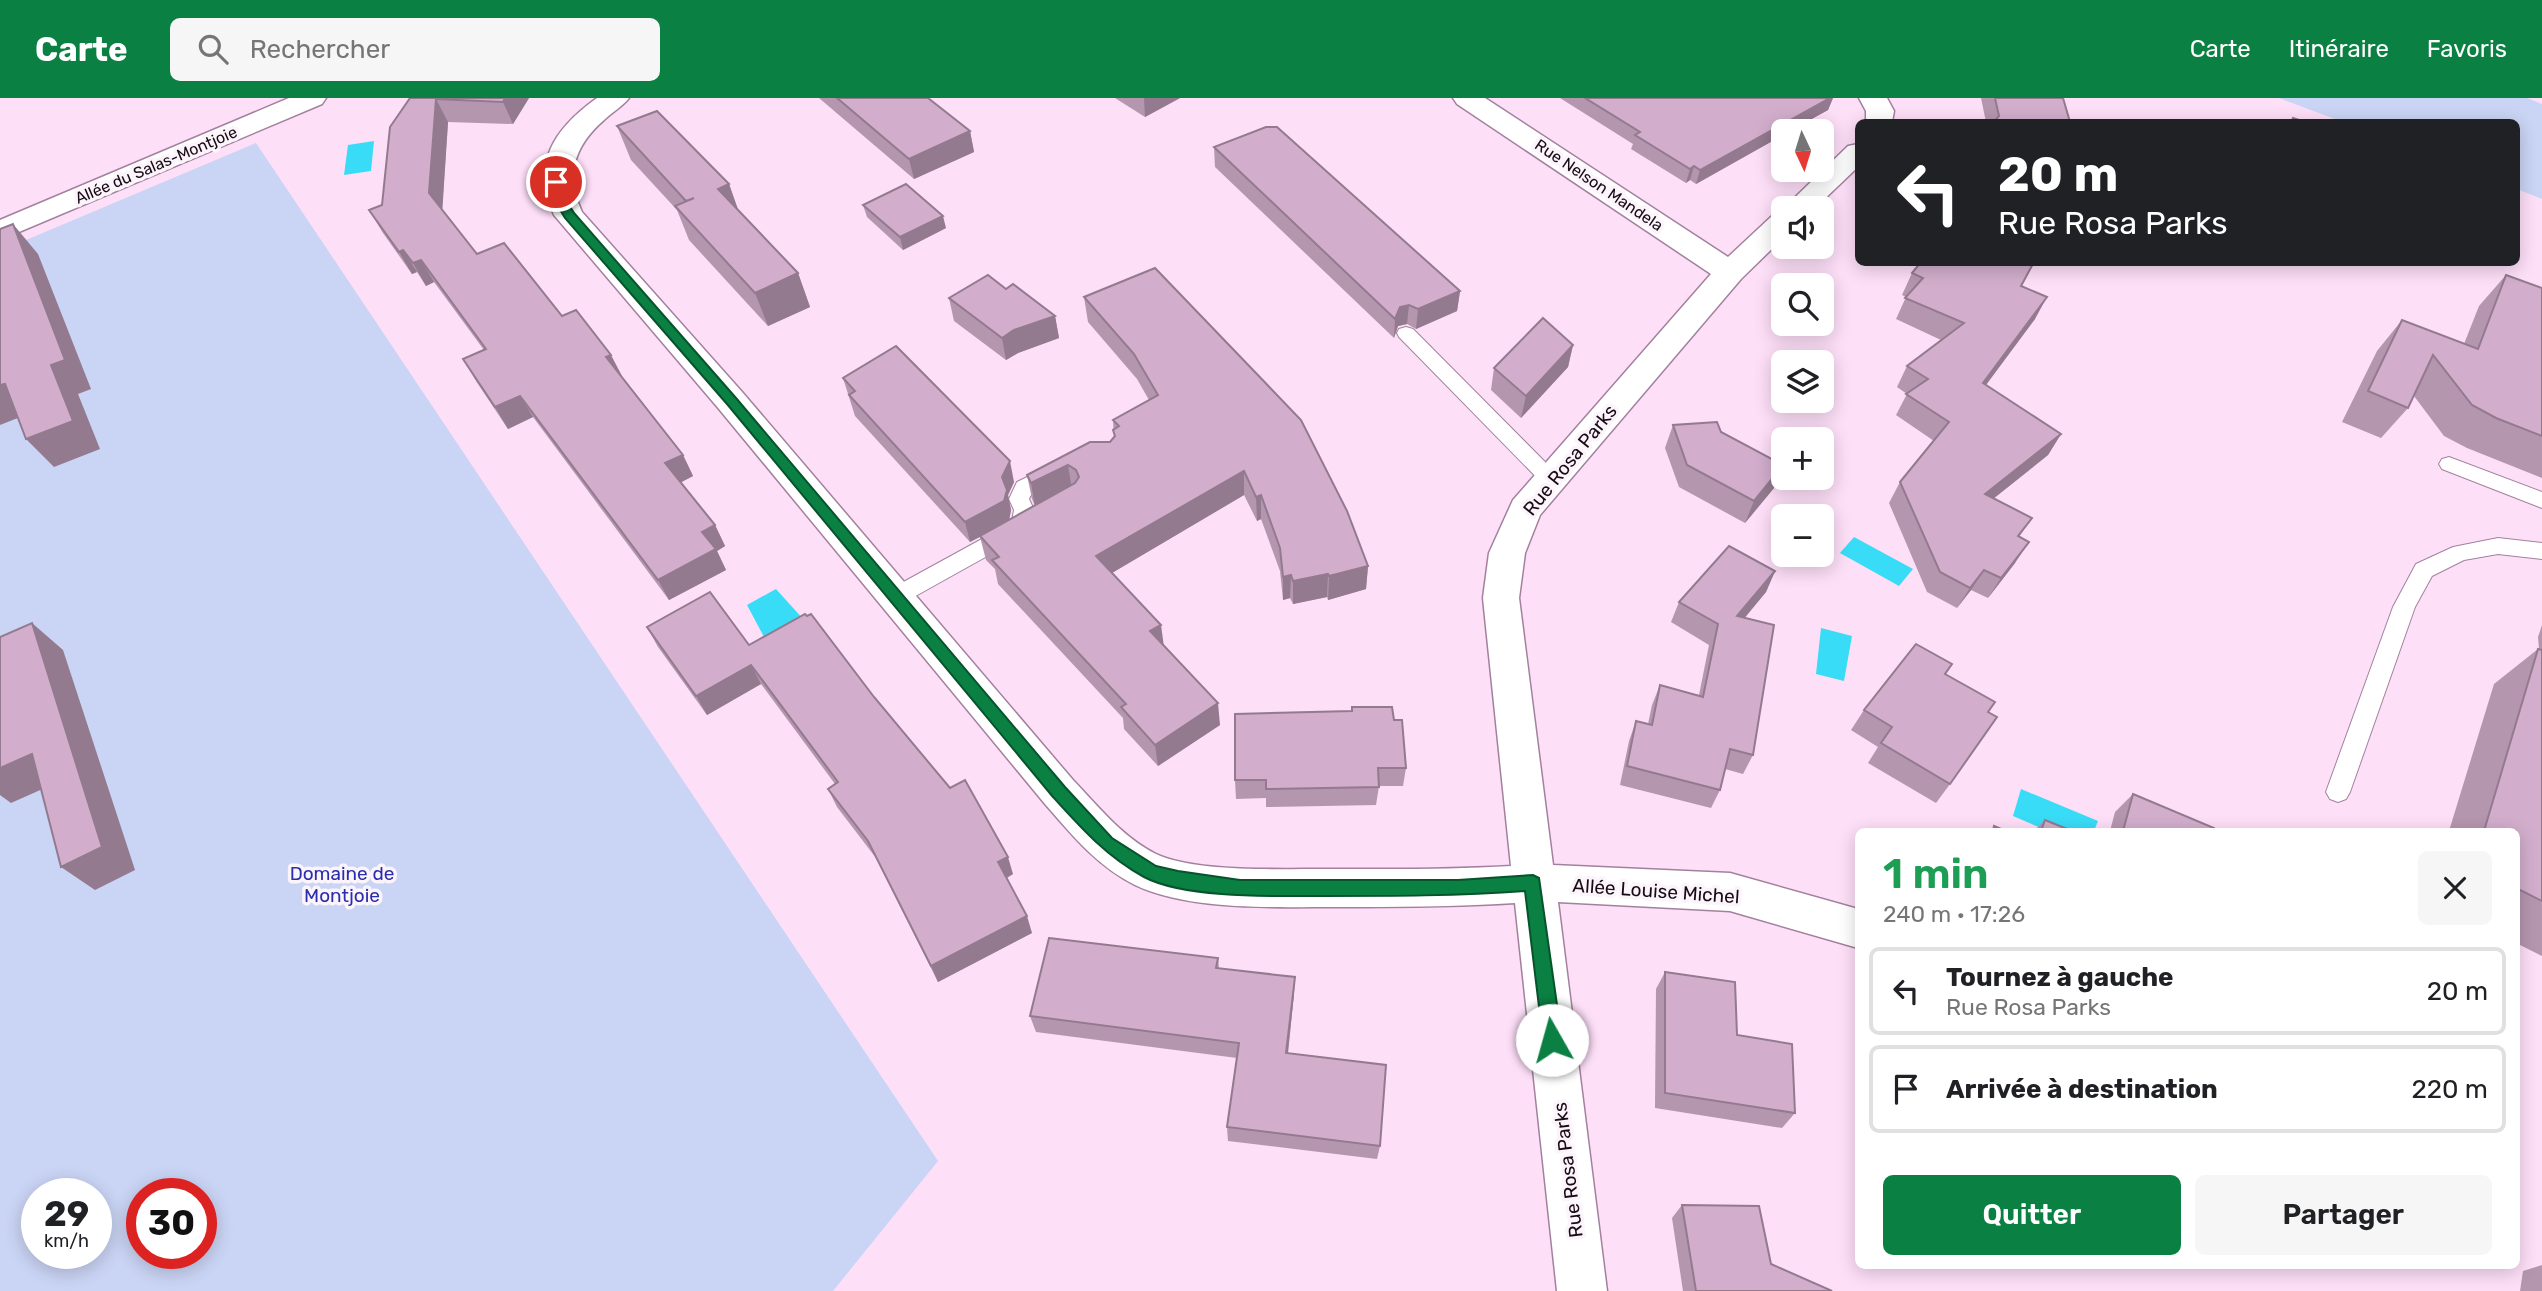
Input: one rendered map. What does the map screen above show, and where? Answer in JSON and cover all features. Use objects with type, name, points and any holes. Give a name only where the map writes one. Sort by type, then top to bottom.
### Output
[{"type":"street","name":"Allée du Salas-Montjoie","points":[[0,231],[312,98]]},
{"type":"street","points":[[615,98],[587,120],[566,146],[557,164],[556,182],[560,200],[569,215],[731,401],[1106,843],[1152,872],[1197,883],[1240,888],[1458,888],[1533,883]]},
{"type":"street","name":"Rue Nelson Mandela","points":[[1467,98],[1730,272]]},
{"type":"street","points":[[1873,98],[1880,111],[1879,119]]},
{"type":"street","points":[[1811,196],[1855,155]]},
{"type":"street","name":"Rue Rosa Parks","points":[[1581,1291],[1501,598],[1507,553],[1525,509],[1730,272],[1771,233]]},
{"type":"street","name":"Allée Louise Michel","points":[[1533,883],[1629,885],[1730,892],[1855,927]]},
{"type":"lane","points":[[1406,333],[1550,479]]},
{"type":"lane","points":[[1021,528],[1024,510],[1019,499],[1024,487],[1067,464]]},
{"type":"lane","points":[[2449,464],[2542,500]]},
{"type":"lane","points":[[895,597],[1041,517]]},
{"type":"lane","points":[[2338,792],[2404,607],[2424,570],[2460,553],[2498,546],[2542,551]]},
{"type":"green space","points":[[2279,98],[2527,98],[2542,104],[2542,199],[2520,190],[2520,119],[2335,119]]},
{"type":"green space","name":"Domaine de Montjoie","points":[[256,143],[938,1161],[833,1291],[0,1291],[0,251]]},
{"type":"water","points":[[374,141],[371,171],[344,175],[348,145]]},
{"type":"water","points":[[1854,537],[1913,569],[1899,586],[1840,553]]},
{"type":"water","points":[[776,589],[804,620],[765,639],[747,605]]},
{"type":"water","points":[[1821,628],[1852,636],[1844,681],[1816,674]]},
{"type":"water","points":[[2021,789],[2098,821],[2095,828],[2041,828],[2013,816]]},
{"type":"building","points":[[410,98],[505,98],[503,102],[436,99],[429,193],[477,254],[504,243],[562,316],[576,310],[611,355],[606,357],[683,455],[665,463],[715,525],[702,532],[716,549],[658,580],[520,396],[495,407],[463,359],[486,349],[421,260],[413,263],[403,250],[399,252],[369,210],[382,205],[390,127]]},
{"type":"building","points":[[837,98],[928,98],[970,131],[909,159]]},
{"type":"building","points":[[1585,98],[1830,98],[1792,119],[1771,119],[1771,131],[1700,170],[1694,166],[1690,169],[1635,135],[1640,132]]},
{"type":"building","points":[[1995,98],[2063,98],[2069,119],[1996,119],[1999,116]]},
{"type":"building","points":[[657,111],[729,184],[718,189],[798,273],[755,293],[675,206],[694,198],[686,201],[617,126]]},
{"type":"building","points":[[1266,127],[1277,127],[1460,291],[1418,309],[1409,305],[1400,307],[1395,319],[1214,147]]},
{"type":"building","points":[[906,184],[943,216],[900,237],[863,205]]},
{"type":"building","points":[[13,224],[65,360],[51,365],[73,421],[26,439],[5,384],[0,385],[0,229]]},
{"type":"building","points":[[1918,266],[2032,266],[2021,286],[2047,297],[1983,383],[2061,434],[1985,494],[2032,518],[2018,536],[2029,542],[2001,578],[1984,570],[1970,588],[1940,572],[1900,482],[1949,422],[1906,394],[1928,379],[1907,366],[1964,323],[1905,298],[1923,278],[1912,273]]},
{"type":"building","points":[[1155,268],[1301,420],[1347,511],[1368,566],[1329,576],[1328,574],[1293,581],[1291,575],[1283,577],[1280,548],[1261,495],[1256,497],[1244,471],[1096,556],[1161,625],[1150,631],[1218,703],[1155,745],[1121,707],[1126,704],[992,560],[999,557],[980,536],[1075,483],[1079,477],[1076,470],[1068,465],[1031,483],[1027,475],[1090,442],[1110,442],[1115,436],[1113,430],[1119,426],[1113,420],[1158,395],[1134,354],[1084,297]]},
{"type":"building","points":[[988,275],[1006,289],[1013,284],[1055,316],[1014,330],[1002,338],[949,298]]},
{"type":"building","points":[[2506,275],[2542,288],[2542,436],[2496,418],[2472,405],[2433,355],[2408,408],[2368,391],[2402,320],[2478,349]]},
{"type":"building","points":[[1543,318],[1573,345],[1526,396],[1494,368]]},
{"type":"building","points":[[896,346],[1010,461],[1002,477],[1007,490],[1004,501],[965,522],[849,395],[855,391],[843,378]]},
{"type":"building","points":[[1717,422],[1721,432],[1771,459],[1771,480],[1754,501],[1687,465],[1673,425]]},
{"type":"building","points":[[1729,546],[1775,571],[1737,616],[1774,625],[1753,755],[1730,749],[1720,790],[1627,766],[1636,721],[1652,725],[1660,685],[1703,697],[1718,624],[1679,602]]},
{"type":"building","points":[[710,592],[749,645],[805,614],[811,614],[874,697],[950,788],[965,780],[1008,857],[998,862],[1027,916],[931,966],[868,841],[828,789],[838,782],[751,665],[696,696],[647,627]]},
{"type":"building","points":[[32,623],[102,847],[61,867],[32,754],[0,768],[0,637]]},
{"type":"building","points":[[1916,644],[1952,664],[1945,674],[1995,702],[1988,712],[1997,717],[1950,784],[1881,743],[1892,727],[1864,710]]},
{"type":"building","points":[[2538,649],[2542,650],[2542,901],[2520,890],[2520,828],[2485,828]]},
{"type":"building","points":[[1352,707],[1392,707],[1394,720],[1402,720],[1406,768],[1378,768],[1379,787],[1266,789],[1266,780],[1235,780],[1235,714],[1352,711]]},
{"type":"building","points":[[2133,794],[2214,828],[2124,828]]},
{"type":"building","points":[[2045,820],[2065,828],[2042,828]]},
{"type":"building","points":[[1049,938],[1218,958],[1216,968],[1295,977],[1286,1053],[1386,1065],[1380,1146],[1227,1127],[1239,1043],[1030,1016]]},
{"type":"building","points":[[1665,972],[1735,982],[1737,1035],[1792,1044],[1795,1113],[1665,1093]]},
{"type":"building","points":[[1682,1205],[1759,1206],[1771,1264],[1832,1291],[1696,1291]]},
{"type":"route","points":[[556,182],[560,200],[569,215],[731,401],[1059,792],[1106,843],[1152,872],[1178,879],[1240,888],[1458,888],[1533,883],[1552,1040]]}]
